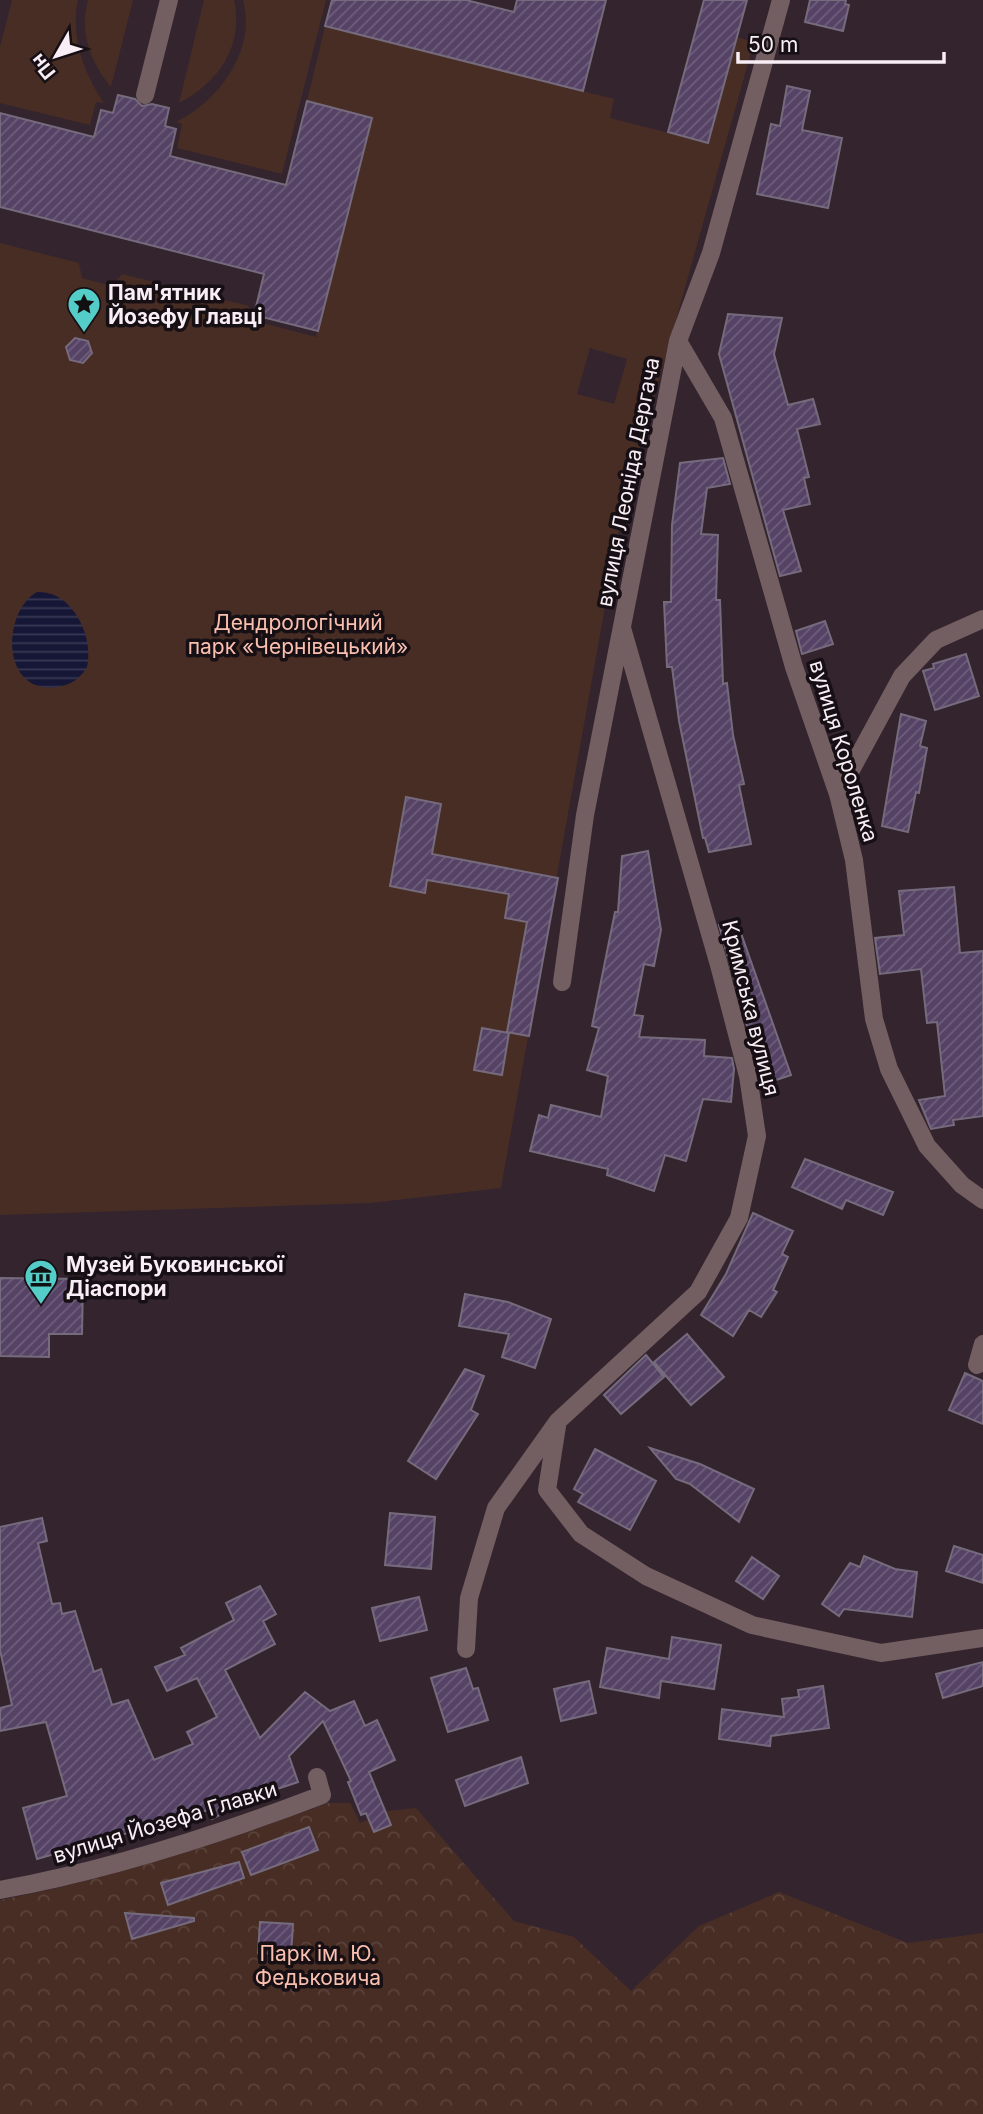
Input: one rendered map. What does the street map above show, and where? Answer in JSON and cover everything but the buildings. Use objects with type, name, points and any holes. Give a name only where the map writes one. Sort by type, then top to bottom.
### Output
[{"type":"street","points":[[145,95],[169,0]]},
{"type":"street","name":"вулиця Леоніда Дергача","points":[[562,982],[585,815],[678,341],[710,253],[781,0]]},
{"type":"street","name":"вулиця Короленка","points":[[678,341],[723,418],[794,667],[838,794],[854,860],[874,1019],[889,1069],[927,1146],[962,1185],[983,1200]]},
{"type":"street","points":[[838,794],[902,676],[936,640],[983,619]]},
{"type":"street","name":"Кримська вулиця","points":[[466,1649],[469,1598],[496,1508],[558,1422],[698,1292],[739,1218],[757,1136],[748,1076],[719,965],[622,628]]},
{"type":"street","points":[[977,1365],[983,1344]]},
{"type":"street","points":[[558,1422],[547,1490],[581,1534],[646,1576],[752,1625],[881,1653],[983,1639]]},
{"type":"street","name":"вулиця Йозефа Главки","points":[[0,1890],[54,1880],[250,1823],[322,1795],[317,1777]]},
{"type":"green space","points":[[12,0],[78,0],[76,27],[80,54],[90,80],[104,103],[96,102],[90,125],[0,103],[0,47]]},
{"type":"green space","points":[[88,0],[133,0],[111,87],[97,67],[88,46],[85,24]]},
{"type":"green space","points":[[204,0],[234,0],[236,17],[232,47],[217,73],[206,85],[179,103]]},
{"type":"green space","points":[[243,0],[326,0],[282,174],[177,148],[182,124],[176,122],[207,101],[231,72],[239,55],[246,18]]},
{"type":"green space","name":"Дендрологічний парк «Чернівецький»","points":[[325,26],[614,99],[610,118],[708,143],[737,37],[754,42],[622,512],[501,1188],[371,1203],[0,1215],[0,243],[79,263],[82,278],[112,286],[122,274],[249,306],[247,319],[316,337],[371,118],[307,101]],"holes":[[[590,348],[627,359],[614,404],[577,394]]]},
{"type":"green space","name":"Парк ім. Ю. Федьковича","points":[[328,1803],[350,1803],[360,1823],[388,1811],[416,1808],[514,1921],[574,1937],[631,1991],[699,1926],[779,1892],[908,1943],[983,1933],[983,2114],[0,2114],[0,1900],[83,1882],[166,1859]]},
{"type":"shaded area","points":[[37,592],[49,593],[70,607],[78,617],[87,642],[87,667],[77,679],[62,686],[42,687],[27,680],[18,668],[13,652],[17,618],[25,603]]},
{"type":"place","name":"Пам'ятник Йозефу Главці","points":[[84,334]]},
{"type":"place","name":"Музей Буковинської Діаспори","points":[[41,1306]]}]
